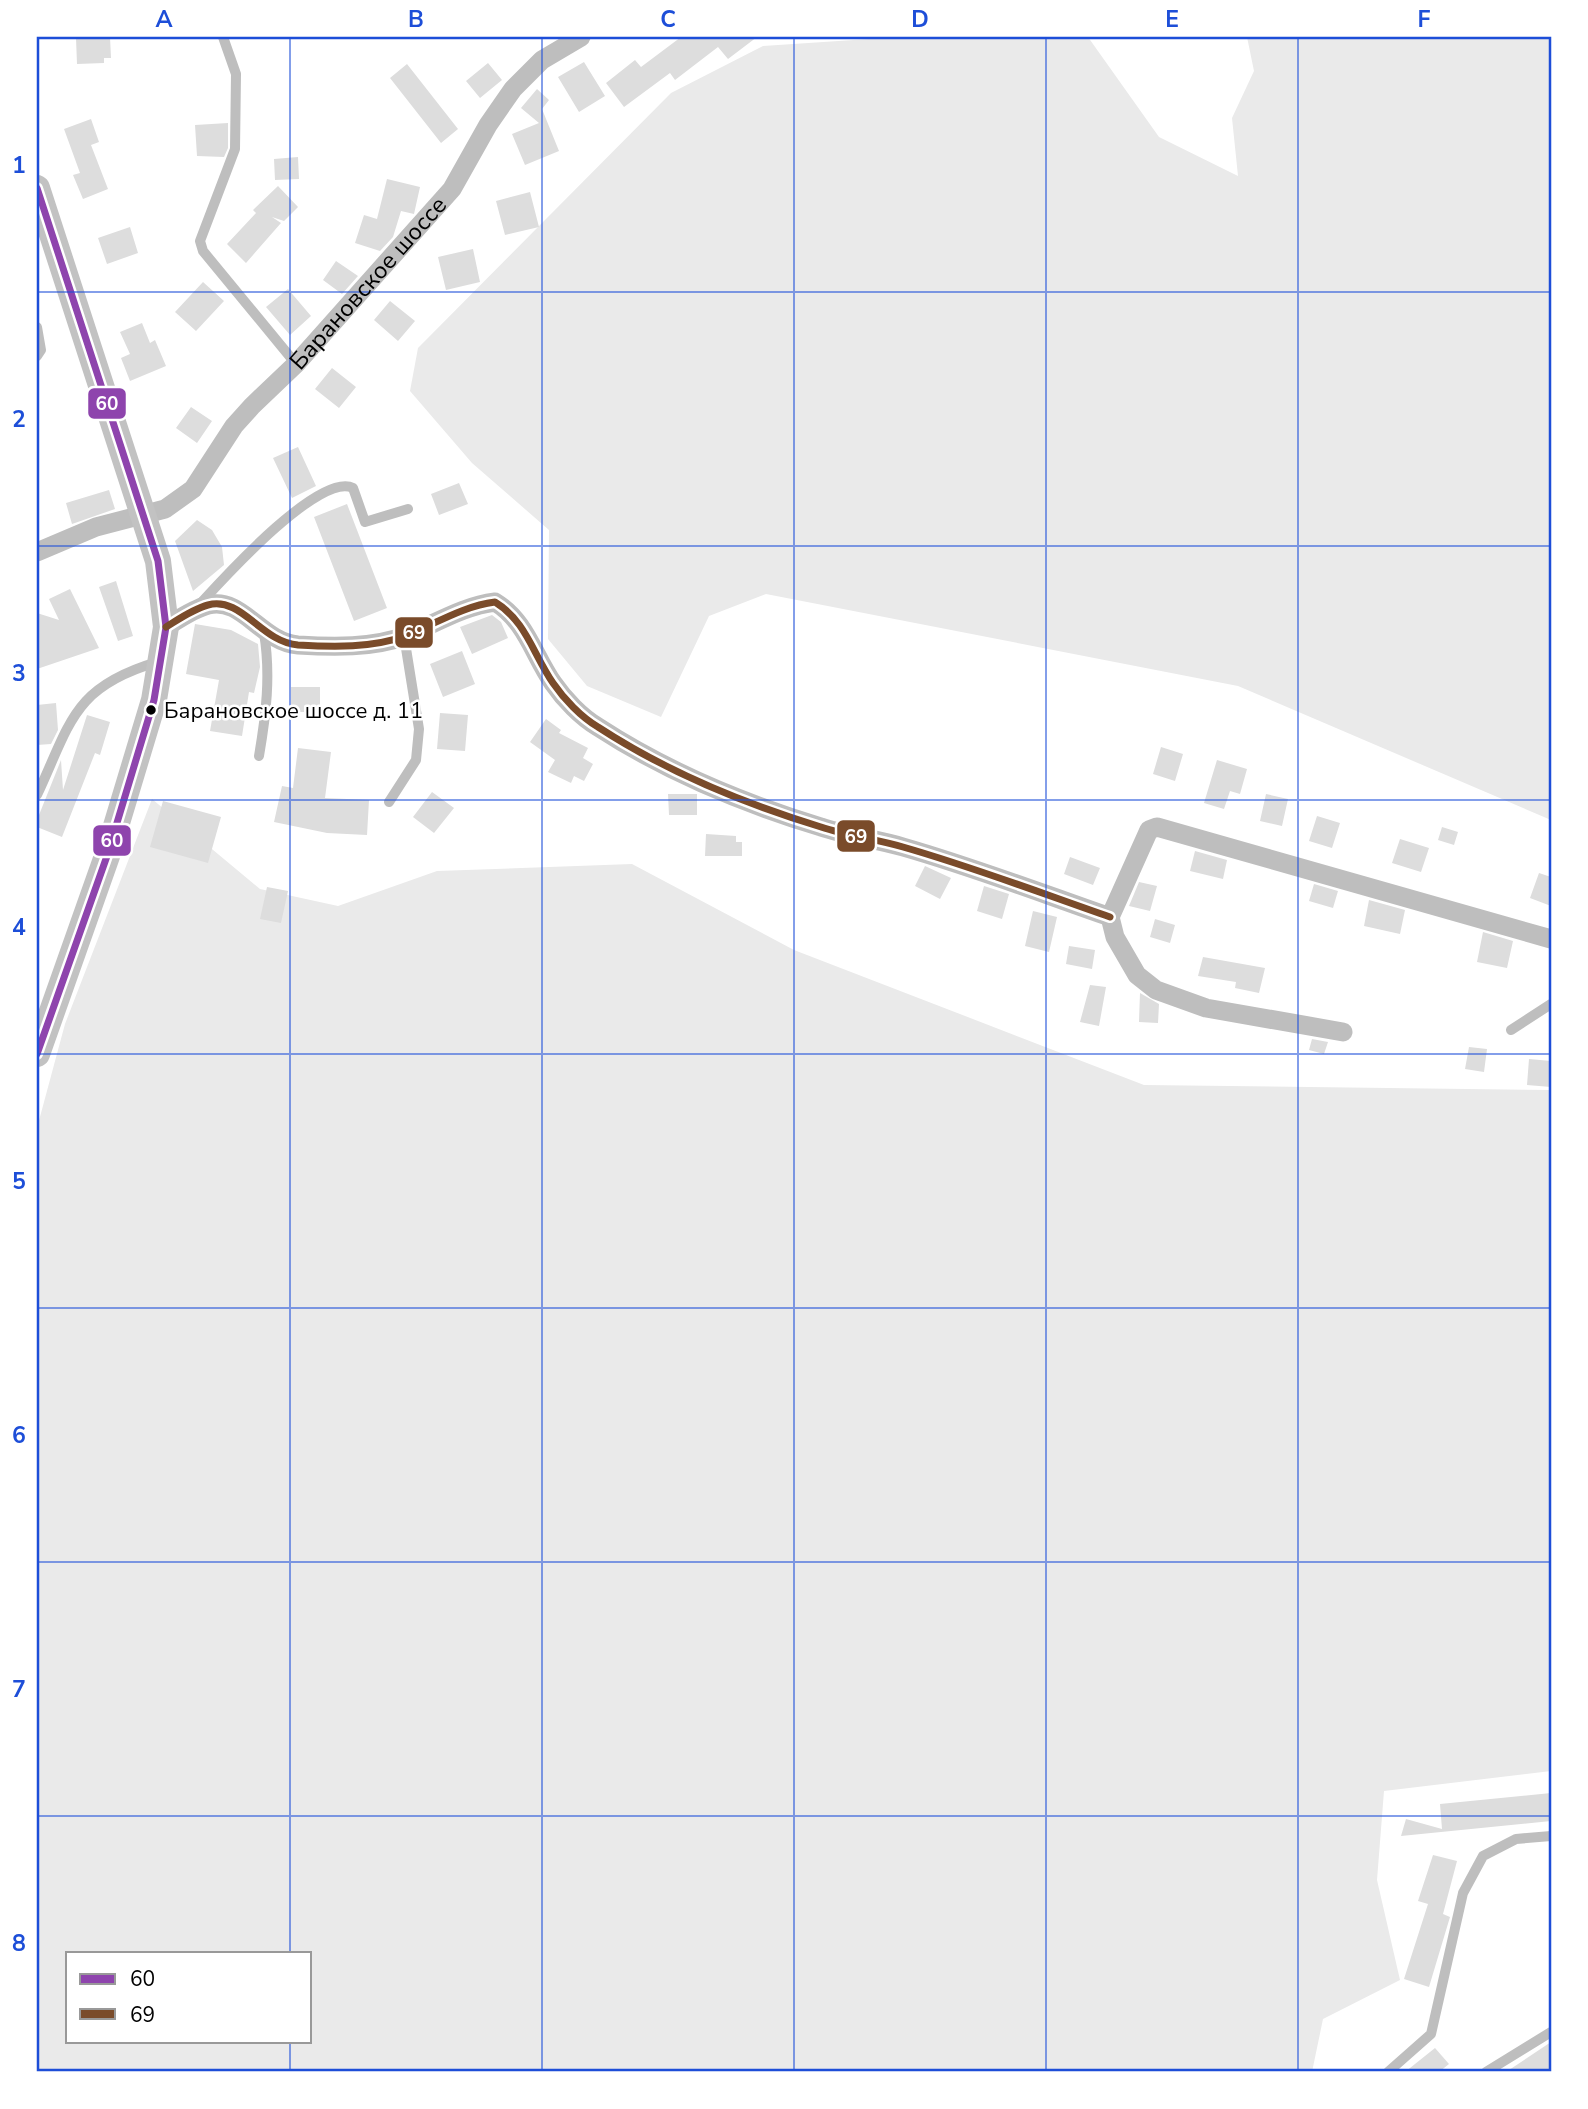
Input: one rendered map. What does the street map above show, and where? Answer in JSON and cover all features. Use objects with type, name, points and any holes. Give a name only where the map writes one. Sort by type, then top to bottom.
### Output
[{"type":"main road","points":[[37,188],[158,561],[166,627],[154,700],[107,856],[37,1054]]},
{"type":"street","name":"Барановское шоссе","points":[[37,552],[96,527],[165,509],[193,489],[234,426],[296,364],[452,189],[488,125],[513,89],[542,60],[581,37]]},
{"type":"street","points":[[166,627],[211,604],[242,611],[264,633],[294,644],[340,646],[404,636],[476,604],[495,602],[510,611],[522,625],[552,683],[574,707],[595,725],[641,754],[690,779],[749,803],[823,828],[974,868],[1110,918]]},
{"type":"street","points":[[1343,1032],[1206,1008],[1156,990],[1137,975],[1127,961],[1110,918],[1149,830],[1157,827],[1551,939]]},
{"type":"lane","points":[[223,37],[236,74],[235,149],[200,241],[203,251],[296,364]]},
{"type":"lane","points":[[37,327],[41,349],[37,356]]},
{"type":"lane","points":[[195,610],[249,551],[297,510],[333,489],[345,485],[353,488],[365,522],[408,509]]},
{"type":"lane","points":[[259,757],[266,718],[269,661],[264,633]]},
{"type":"lane","points":[[388,802],[416,760],[419,729],[404,636]]},
{"type":"lane","points":[[37,795],[78,708],[92,692],[126,673],[161,661]]},
{"type":"lane","points":[[1511,1030],[1551,1004]]},
{"type":"lane","points":[[1388,2072],[1432,2034],[1463,1893],[1483,1856],[1516,1839],[1551,1836]]},
{"type":"lane","points":[[1486,2072],[1551,2032]]},
{"type":"shaded area","points":[[899,37],[1088,37],[1159,137],[1238,176],[1232,118],[1254,71],[1247,37],[1551,37],[1551,820],[1238,686],[766,594],[709,616],[661,717],[587,686],[548,639],[549,530],[472,463],[410,391],[418,348],[671,93],[763,46]]},
{"type":"shaded area","points":[[152,799],[260,889],[338,906],[437,871],[632,864],[794,950],[1144,1085],[1551,1090],[1551,1771],[1384,1791],[1377,1880],[1400,1980],[1323,2019],[1312,2072],[37,2072],[37,1128],[65,1024]]},
{"type":"building","points":[[110,37],[111,58],[104,58],[104,63],[77,64],[76,38]]},
{"type":"building","points":[[681,37],[757,37],[728,59],[718,47],[675,80],[670,73],[624,107],[606,83],[635,60],[641,67]]},
{"type":"building","points":[[584,62],[605,96],[579,112],[558,77]]},
{"type":"building","points":[[488,63],[502,80],[480,98],[466,81]]},
{"type":"building","points":[[407,64],[458,129],[441,143],[390,78]]},
{"type":"building","points":[[537,89],[549,100],[542,109],[559,151],[525,165],[512,134],[539,123],[521,108]]},
{"type":"building","points":[[91,119],[99,142],[91,145],[108,189],[83,199],[73,175],[80,173],[64,129]]},
{"type":"building","points":[[228,123],[228,148],[224,157],[197,156],[195,125]]},
{"type":"building","points":[[298,157],[299,179],[275,180],[274,159]]},
{"type":"building","points":[[387,179],[420,187],[414,214],[401,211],[393,237],[380,251],[355,243],[364,215],[377,219]]},
{"type":"building","points":[[278,186],[298,207],[284,221],[272,217],[281,223],[246,263],[227,244],[256,213],[253,210]]},
{"type":"building","points":[[530,192],[539,227],[505,235],[496,201]]},
{"type":"building","points":[[130,227],[138,253],[107,264],[98,238]]},
{"type":"building","points":[[473,249],[480,282],[446,290],[438,257]]},
{"type":"building","points":[[336,261],[358,276],[342,294],[323,280]]},
{"type":"building","points":[[203,282],[224,301],[196,331],[175,312]]},
{"type":"building","points":[[288,289],[311,316],[290,335],[266,307]]},
{"type":"building","points":[[390,301],[415,321],[398,341],[374,320]]},
{"type":"building","points":[[142,323],[150,343],[155,340],[166,366],[130,381],[121,358],[130,354],[120,332]]},
{"type":"building","points":[[332,368],[356,387],[339,408],[315,389]]},
{"type":"building","points":[[191,407],[212,421],[197,443],[176,428]]},
{"type":"building","points":[[298,447],[316,486],[292,498],[273,458]]},
{"type":"building","points":[[459,483],[468,504],[439,515],[431,494]]},
{"type":"building","points":[[109,490],[115,509],[72,524],[66,503]]},
{"type":"building","points":[[347,504],[387,608],[354,621],[314,517]]},
{"type":"building","points":[[197,520],[212,530],[222,547],[224,565],[193,591],[175,541]]},
{"type":"building","points":[[116,581],[133,636],[118,641],[99,587]]},
{"type":"building","points":[[70,589],[99,648],[37,669],[37,613],[59,620],[49,599]]},
{"type":"building","points":[[492,615],[501,622],[508,638],[472,654],[460,627]]},
{"type":"building","points":[[195,624],[231,630],[258,644],[260,667],[254,693],[249,692],[242,736],[210,731],[219,680],[186,674]]},
{"type":"building","points":[[462,651],[475,684],[443,697],[430,664]]},
{"type":"building","points":[[291,687],[320,687],[320,712],[291,712]]},
{"type":"building","points":[[56,703],[58,730],[51,744],[37,745],[37,705]]},
{"type":"building","points":[[440,713],[468,715],[465,751],[437,749]]},
{"type":"building","points":[[87,715],[110,722],[100,755],[95,753],[62,837],[37,827],[37,820],[61,760],[63,790]]},
{"type":"building","points":[[546,719],[561,730],[559,733],[588,748],[583,758],[593,764],[584,781],[574,776],[571,783],[548,772],[555,760],[530,742]]},
{"type":"building","points":[[1161,747],[1183,754],[1175,781],[1153,774]]},
{"type":"building","points":[[298,748],[331,752],[325,798],[369,800],[367,835],[327,833],[274,822],[282,786],[293,788]]},
{"type":"building","points":[[1217,760],[1247,769],[1240,794],[1230,791],[1224,809],[1204,803]]},
{"type":"building","points":[[432,792],[454,808],[434,833],[413,817]]},
{"type":"building","points":[[668,794],[697,794],[697,815],[669,815]]},
{"type":"building","points":[[1266,794],[1288,799],[1282,826],[1260,821]]},
{"type":"building","points":[[163,801],[221,817],[208,863],[150,847]]},
{"type":"building","points":[[1317,816],[1340,823],[1332,848],[1309,841]]},
{"type":"building","points":[[1442,827],[1458,832],[1454,845],[1438,840]]},
{"type":"building","points":[[706,834],[736,836],[736,842],[742,842],[742,856],[705,856]]},
{"type":"building","points":[[1400,839],[1429,848],[1421,872],[1392,863]]},
{"type":"building","points":[[1195,851],[1227,860],[1223,879],[1190,871]]},
{"type":"building","points":[[1070,857],[1100,868],[1093,885],[1064,874]]},
{"type":"building","points":[[925,866],[951,878],[940,899],[915,886]]},
{"type":"building","points":[[1539,873],[1551,877],[1551,906],[1530,898]]},
{"type":"building","points":[[1139,882],[1157,886],[1150,911],[1129,906]]},
{"type":"building","points":[[1314,884],[1338,891],[1333,908],[1309,901]]},
{"type":"building","points":[[984,886],[1009,894],[1002,919],[977,911]]},
{"type":"building","points":[[267,887],[288,891],[281,923],[260,919]]},
{"type":"building","points":[[1369,900],[1405,910],[1400,934],[1364,926]]},
{"type":"building","points":[[1033,911],[1057,917],[1049,952],[1025,946]]},
{"type":"building","points":[[1155,919],[1175,925],[1170,943],[1150,937]]},
{"type":"building","points":[[1483,932],[1513,941],[1507,968],[1477,962]]},
{"type":"building","points":[[1069,946],[1095,950],[1092,969],[1066,964]]},
{"type":"building","points":[[1203,957],[1265,968],[1259,993],[1235,988],[1236,982],[1198,976]]},
{"type":"building","points":[[1090,985],[1106,987],[1099,1026],[1080,1022]]},
{"type":"building","points":[[1140,993],[1159,1004],[1158,1023],[1139,1022]]},
{"type":"building","points":[[1312,1039],[1328,1042],[1324,1054],[1309,1050]]},
{"type":"building","points":[[1469,1047],[1487,1049],[1484,1072],[1465,1069]]},
{"type":"building","points":[[1529,1059],[1551,1061],[1551,1087],[1527,1085]]},
{"type":"building","points":[[1551,1793],[1551,1821],[1401,1836],[1406,1819],[1442,1829],[1440,1804]]},
{"type":"building","points":[[1433,1855],[1457,1861],[1443,1914],[1450,1917],[1429,1987],[1404,1979],[1428,1904],[1418,1901]]},
{"type":"building","points":[[1551,2042],[1551,2072],[1506,2072]]},
{"type":"building","points":[[1435,2048],[1449,2064],[1439,2072],[1405,2072]]},
{"type":"transit line","name":"60","points":[[37,188],[158,561],[166,627],[154,700],[107,856],[37,1054]]},
{"type":"transit line","name":"69","points":[[166,627],[197,609],[220,604],[242,613],[285,642],[298,645],[353,646],[393,640],[460,611],[495,602],[522,628],[553,683],[573,707],[592,723],[624,743],[678,772],[734,797],[792,818],[929,855],[1110,917]]},
{"type":"place","name":"Барановское шоссе д. 11","points":[[151,710]]}]
